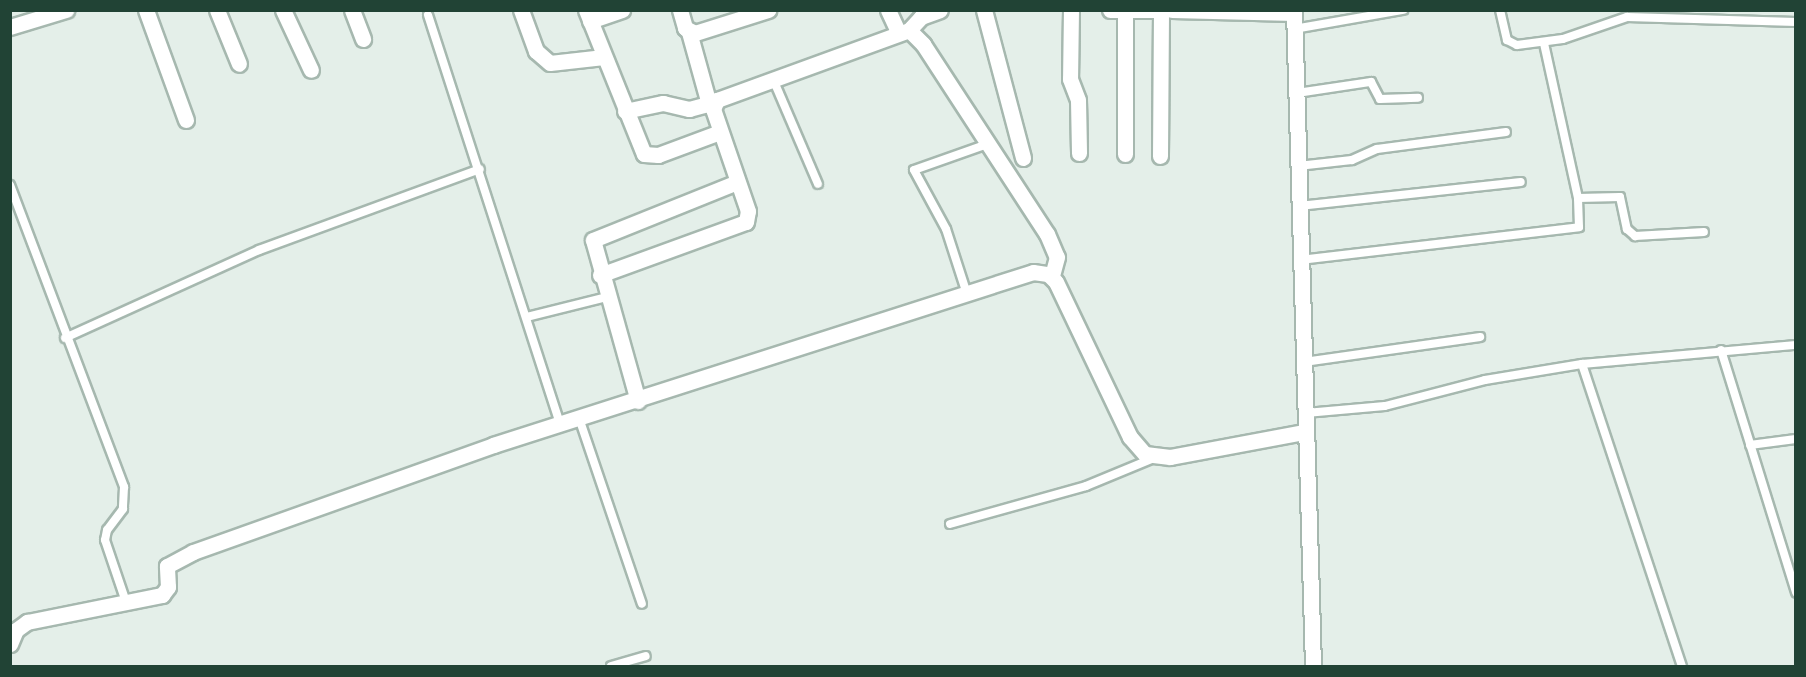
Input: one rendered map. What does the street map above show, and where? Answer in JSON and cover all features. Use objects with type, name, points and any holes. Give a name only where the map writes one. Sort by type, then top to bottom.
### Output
[{"type":"street","points":[[10,27],[66,10]]},
{"type":"street","points":[[146,10],[186,120]]},
{"type":"street","points":[[217,10],[239,64]]},
{"type":"street","points":[[283,10],[311,70]]},
{"type":"street","points":[[352,10],[363,39]]},
{"type":"street","points":[[522,10],[537,51],[550,63],[604,57]]},
{"type":"street","points":[[622,10],[588,16],[640,148],[649,156],[720,132]]},
{"type":"street","points":[[600,275],[741,226],[748,217],[680,10]]},
{"type":"street","points":[[689,32],[768,10]]},
{"type":"street","points":[[888,10],[904,31],[923,44],[985,145],[1056,248],[1057,263],[1052,276],[1130,437],[1156,458],[1304,432]]},
{"type":"street","points":[[625,111],[663,103],[689,109],[712,103],[904,31],[921,17],[940,10]]},
{"type":"street","points":[[984,10],[1023,158]]},
{"type":"street","points":[[1071,10],[1070,80],[1078,100],[1078,153]]},
{"type":"street","points":[[1125,154],[1118,11],[1160,10],[1160,156]]},
{"type":"street","points":[[1172,10],[1294,12],[1298,93],[1304,432],[1313,666]]},
{"type":"street","points":[[638,401],[592,248],[601,233],[682,206],[737,182]]},
{"type":"street","points":[[10,645],[16,630],[27,622],[165,593],[167,566],[177,558],[560,423],[638,401],[968,296],[1033,272],[1052,276]]},
{"type":"lane","points":[[1294,29],[1404,10]]},
{"type":"lane","points":[[1500,10],[1510,43],[1544,44],[1627,14],[1796,22]]},
{"type":"lane","points":[[428,15],[480,168],[560,423]]},
{"type":"lane","points":[[1300,260],[1575,230],[1581,224],[1578,198],[1544,44]]},
{"type":"lane","points":[[773,79],[818,184]]},
{"type":"lane","points":[[1298,93],[1371,82],[1380,99],[1418,98]]},
{"type":"lane","points":[[1298,166],[1352,160],[1377,149],[1506,132]]},
{"type":"lane","points":[[968,296],[946,229],[914,170],[985,145]]},
{"type":"lane","points":[[65,338],[259,250],[480,168]]},
{"type":"lane","points":[[1299,206],[1521,182]]},
{"type":"lane","points":[[10,185],[65,338],[124,487],[123,509],[107,530],[105,540],[126,602]]},
{"type":"lane","points":[[1578,198],[1620,197],[1627,229],[1635,236],[1704,232]]},
{"type":"lane","points":[[527,317],[607,297]]},
{"type":"lane","points":[[1304,362],[1480,337]]},
{"type":"lane","points":[[1304,413],[1385,406],[1485,380],[1582,364],[1796,345]]},
{"type":"lane","points":[[1721,350],[1796,593]]},
{"type":"lane","points":[[1582,364],[1683,666]]},
{"type":"lane","points":[[579,418],[642,604]]},
{"type":"lane","points":[[1750,445],[1796,439]]},
{"type":"lane","points":[[950,524],[1086,486],[1156,458]]},
{"type":"lane","points":[[611,666],[646,656]]}]
